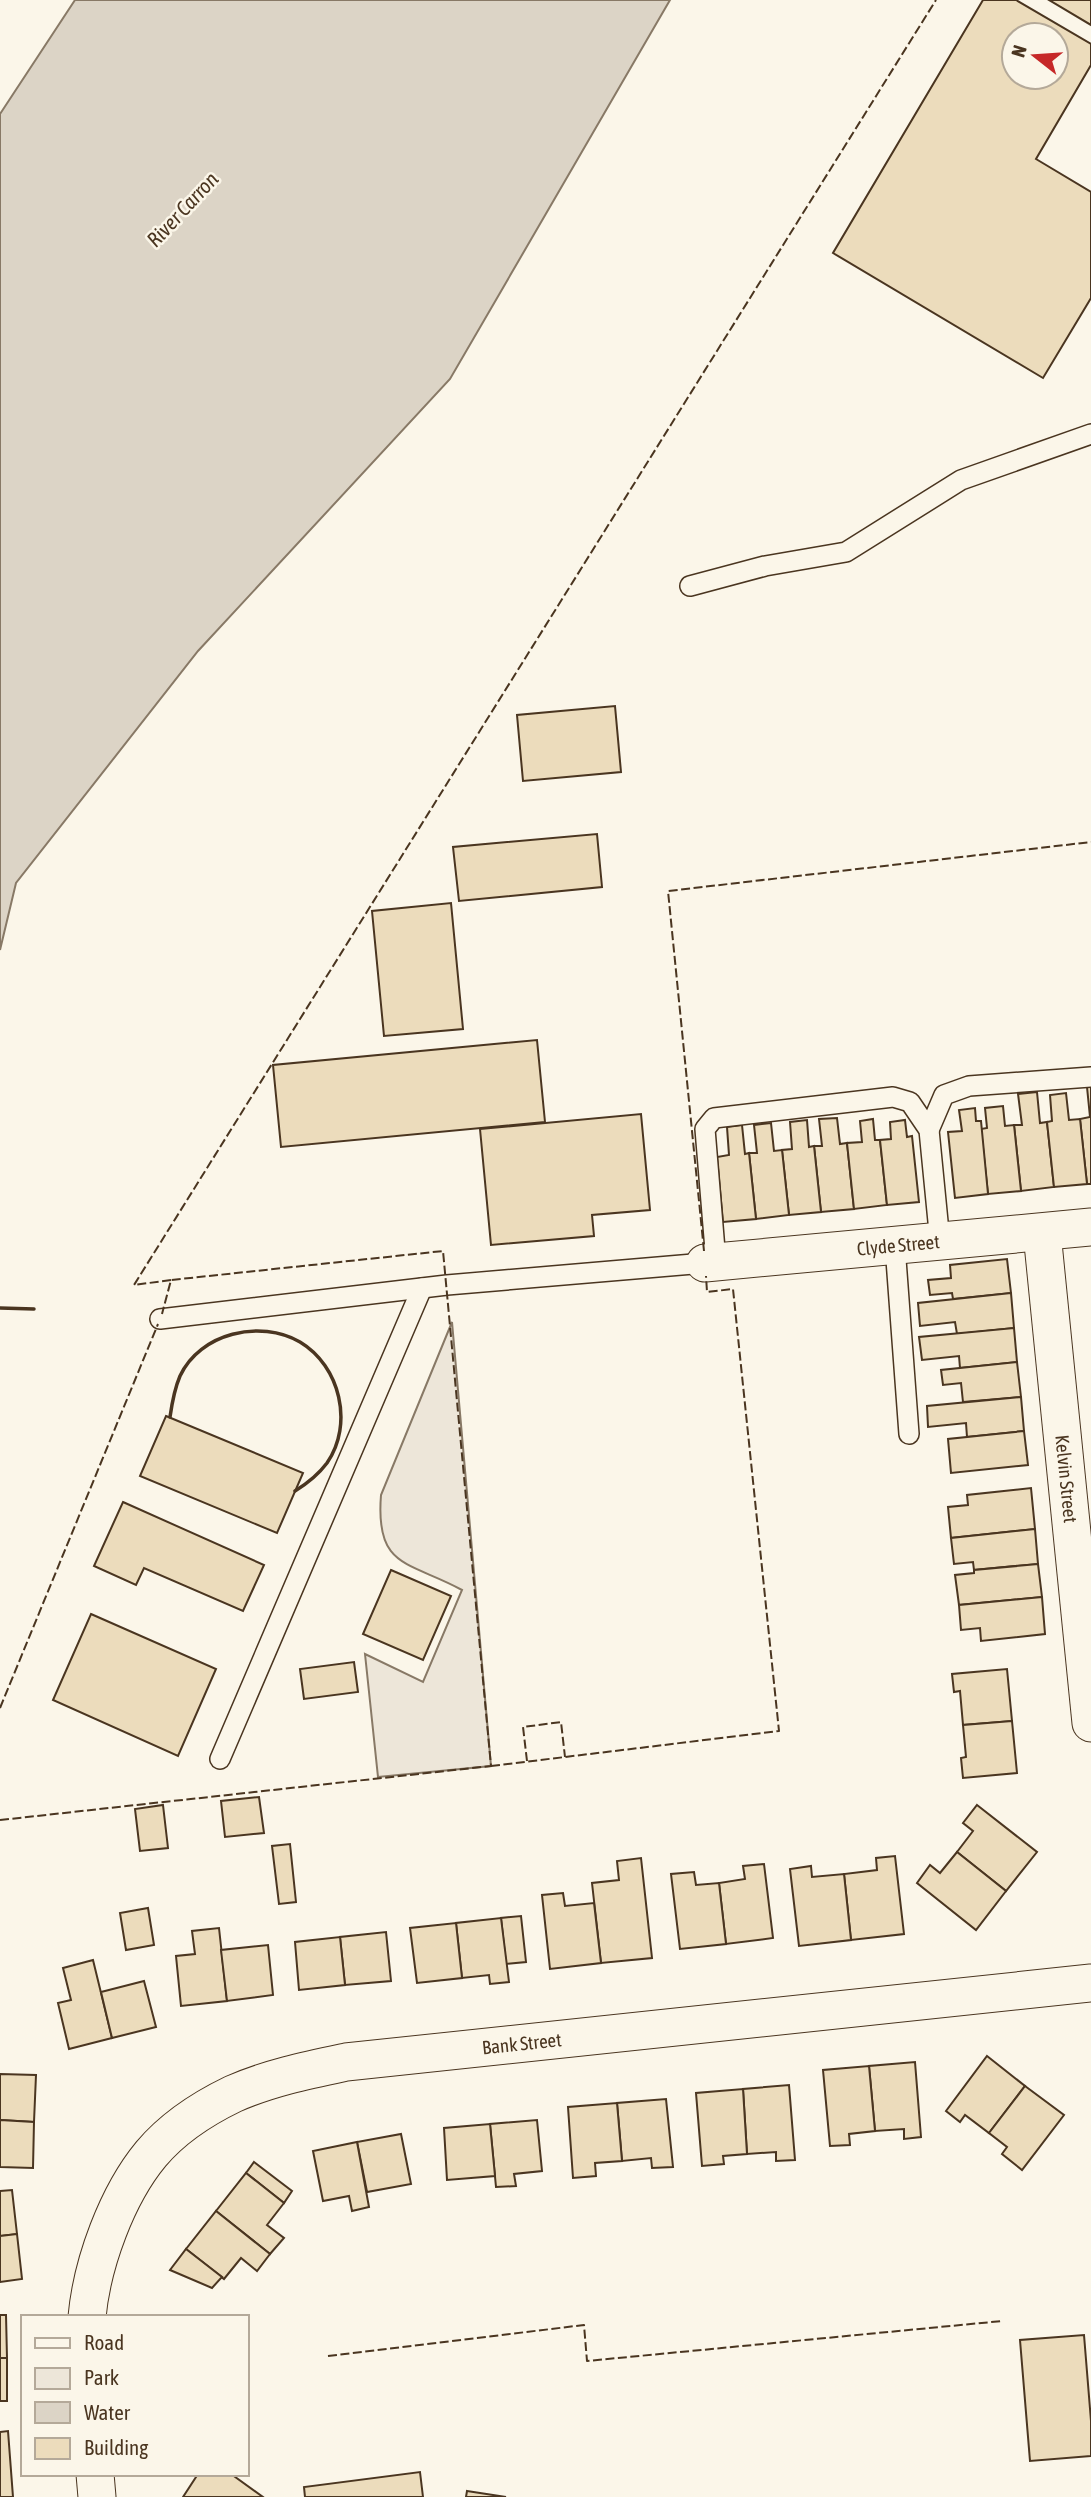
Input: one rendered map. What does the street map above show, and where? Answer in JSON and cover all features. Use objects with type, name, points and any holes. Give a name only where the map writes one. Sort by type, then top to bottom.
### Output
[{"type":"street","name":"Clyde Street","points":[[711,1262],[1091,1227]]},
{"type":"street","name":"Kelvin Street","points":[[1042,1233],[1091,1723]]},
{"type":"street","name":"Bank Street","points":[[88,2315],[97,2264],[118,2206],[152,2154],[188,2121],[233,2094],[286,2076],[346,2062],[1091,1983]]},
{"type":"street","points":[[95,2476],[97,2497]]},
{"type":"lane","points":[[690,586],[765,566],[846,552],[961,480],[1091,434]]},
{"type":"lane","points":[[929,1130],[944,1095],[970,1086],[1091,1077]]},
{"type":"lane","points":[[160,1319],[422,1288],[711,1262],[705,1129],[714,1118],[893,1097],[910,1102],[929,1130],[940,1242]]},
{"type":"lane","points":[[895,1246],[909,1434]]},
{"type":"lane","points":[[220,1759],[422,1288]]},
{"type":"green space","points":[[452,1322],[491,1766],[378,1777],[365,1654],[423,1682],[462,1590],[399,1559],[390,1550],[384,1537],[381,1519],[381,1495]]},
{"type":"water","name":"River Carron","points":[[75,0],[670,0],[450,379],[198,651],[16,883],[0,950],[0,114]]},
{"type":"building","points":[[983,0],[1016,0],[1052,21],[1000,21],[1000,91],[1070,91],[1070,32],[1091,44],[1091,65],[1036,159],[1091,192],[1091,298],[1043,378],[833,253]]},
{"type":"building","points":[[1049,0],[1091,0],[1091,25]]},
{"type":"building","points":[[615,706],[621,772],[523,781],[517,715]]},
{"type":"building","points":[[597,834],[602,887],[459,901],[453,847]]},
{"type":"building","points":[[451,903],[463,1029],[384,1036],[372,911]]},
{"type":"building","points":[[537,1040],[545,1122],[281,1147],[273,1065]]},
{"type":"building","points":[[1087,1087],[1091,1087],[1091,1184],[1087,1184],[1080,1119],[1090,1117]]},
{"type":"building","points":[[1037,1092],[1040,1123],[1047,1122],[1054,1187],[1021,1191],[1014,1125],[1022,1125],[1018,1094]]},
{"type":"building","points":[[1066,1093],[1069,1120],[1080,1119],[1087,1184],[1054,1187],[1047,1122],[1052,1121],[1050,1095]]},
{"type":"building","points":[[1003,1106],[1005,1126],[1014,1125],[1021,1191],[988,1194],[981,1129],[987,1128],[985,1108]]},
{"type":"building","points":[[975,1108],[976,1121],[981,1121],[988,1194],[955,1198],[948,1132],[962,1131],[959,1110]]},
{"type":"building","points":[[641,1114],[650,1210],[592,1215],[594,1236],[491,1245],[480,1129]]},
{"type":"building","points":[[837,1118],[840,1144],[847,1143],[854,1209],[821,1212],[814,1146],[822,1146],[819,1119]]},
{"type":"building","points":[[873,1119],[875,1140],[880,1140],[887,1205],[854,1209],[847,1143],[862,1142],[860,1121]]},
{"type":"building","points":[[807,1120],[809,1147],[814,1146],[821,1212],[789,1215],[782,1150],[792,1149],[790,1122]]},
{"type":"building","points":[[905,1120],[907,1137],[912,1136],[919,1202],[887,1205],[880,1140],[891,1139],[890,1122]]},
{"type":"building","points":[[771,1123],[774,1151],[782,1150],[789,1215],[756,1219],[749,1153],[757,1153],[754,1125]]},
{"type":"building","points":[[742,1125],[745,1154],[749,1153],[756,1219],[723,1222],[717,1157],[729,1155],[727,1127]]},
{"type":"building","points":[[1007,1259],[1011,1293],[953,1299],[952,1293],[930,1295],[928,1280],[951,1278],[950,1265]]},
{"type":"building","points":[[1011,1293],[1014,1328],[957,1334],[955,1322],[920,1326],[918,1303]]},
{"type":"building","points":[[1014,1328],[1017,1362],[960,1368],[959,1356],[922,1360],[919,1337]]},
{"type":"building","points":[[1017,1362],[1021,1397],[963,1402],[961,1383],[943,1385],[941,1370]]},
{"type":"building","points":[[1021,1397],[1024,1431],[967,1437],[966,1423],[928,1427],[927,1406]]},
{"type":"building","points":[[166,1416],[303,1473],[277,1533],[140,1476]]},
{"type":"building","points":[[1024,1431],[1028,1465],[951,1473],[948,1439]]},
{"type":"building","points":[[1031,1488],[1035,1529],[951,1538],[948,1507],[968,1505],[967,1495]]},
{"type":"building","points":[[123,1502],[264,1565],[243,1611],[144,1568],[136,1585],[94,1566]]},
{"type":"building","points":[[1035,1529],[1038,1564],[974,1570],[973,1562],[954,1564],[951,1538]]},
{"type":"building","points":[[1038,1564],[1042,1597],[959,1605],[955,1575],[974,1573],[974,1570]]},
{"type":"building","points":[[391,1570],[451,1596],[423,1660],[363,1634]]},
{"type":"building","points":[[1042,1597],[1045,1634],[981,1641],[980,1628],[961,1630],[959,1605]]},
{"type":"building","points":[[91,1614],[216,1669],[178,1756],[53,1700]]},
{"type":"building","points":[[354,1662],[358,1692],[304,1699],[300,1669]]},
{"type":"building","points":[[1007,1669],[1012,1721],[963,1725],[960,1691],[954,1692],[952,1674]]},
{"type":"building","points":[[1012,1721],[1017,1773],[963,1778],[961,1758],[966,1757],[963,1725]]},
{"type":"building","points":[[259,1797],[264,1833],[225,1837],[221,1801]]},
{"type":"building","points":[[163,1805],[168,1848],[140,1851],[135,1809]]},
{"type":"building","points":[[977,1805],[1037,1852],[1006,1891],[957,1852],[973,1831],[963,1823]]},
{"type":"building","points":[[290,1844],[296,1902],[279,1904],[272,1846]]},
{"type":"building","points":[[957,1852],[1006,1891],[976,1930],[917,1883],[930,1865],[940,1873]]},
{"type":"building","points":[[895,1856],[904,1934],[851,1940],[844,1874],[877,1870],[876,1858]]},
{"type":"building","points":[[641,1858],[652,1958],[601,1963],[592,1883],[619,1880],[617,1861]]},
{"type":"building","points":[[764,1864],[773,1938],[726,1944],[719,1883],[745,1879],[743,1866]]},
{"type":"building","points":[[811,1866],[812,1877],[844,1874],[851,1940],[799,1946],[790,1869]]},
{"type":"building","points":[[694,1872],[696,1885],[719,1883],[726,1944],[680,1949],[671,1874]]},
{"type":"building","points":[[563,1893],[565,1906],[594,1903],[601,1963],[550,1969],[542,1895]]},
{"type":"building","points":[[148,1908],[154,1945],[126,1950],[120,1913]]},
{"type":"building","points":[[521,1916],[526,1962],[506,1964],[501,1918]]},
{"type":"building","points":[[501,1918],[509,1982],[490,1984],[489,1975],[462,1978],[456,1923]]},
{"type":"building","points":[[456,1923],[462,1978],[417,1983],[410,1928]]},
{"type":"building","points":[[219,1928],[227,2001],[181,2006],[176,1956],[195,1954],[192,1931]]},
{"type":"building","points":[[386,1932],[391,1981],[345,1985],[340,1937]]},
{"type":"building","points":[[340,1937],[345,1985],[299,1990],[295,1942]]},
{"type":"building","points":[[268,1945],[273,1995],[227,2001],[221,1950]]},
{"type":"building","points":[[93,1960],[112,2038],[69,2049],[58,2003],[71,2000],[63,1968]]},
{"type":"building","points":[[144,1981],[156,2027],[112,2038],[101,1992]]},
{"type":"building","points":[[987,2056],[1025,2086],[989,2133],[965,2115],[960,2122],[946,2111]]},
{"type":"building","points":[[915,2062],[921,2137],[904,2139],[904,2129],[875,2131],[869,2066]]},
{"type":"building","points":[[869,2066],[875,2131],[849,2134],[850,2145],[830,2146],[823,2070]]},
{"type":"building","points":[[0,2074],[36,2075],[34,2122],[0,2120]]},
{"type":"building","points":[[789,2085],[795,2160],[776,2161],[776,2152],[747,2154],[743,2089]]},
{"type":"building","points":[[1025,2086],[1064,2115],[1022,2170],[1002,2154],[1007,2147],[989,2133]]},
{"type":"building","points":[[743,2089],[747,2154],[723,2156],[724,2164],[702,2166],[696,2093]]},
{"type":"building","points":[[666,2099],[673,2167],[652,2168],[651,2158],[622,2161],[617,2103]]},
{"type":"building","points":[[617,2103],[622,2161],[595,2163],[596,2176],[573,2178],[568,2107]]},
{"type":"building","points":[[0,2120],[34,2122],[33,2168],[0,2167]]},
{"type":"building","points":[[537,2120],[542,2171],[514,2174],[516,2186],[496,2187],[490,2124]]},
{"type":"building","points":[[490,2124],[495,2176],[447,2180],[444,2128]]},
{"type":"building","points":[[401,2134],[411,2184],[367,2192],[357,2142]]},
{"type":"building","points":[[357,2142],[369,2207],[352,2211],[349,2196],[323,2201],[313,2151]]},
{"type":"building","points":[[254,2162],[292,2191],[284,2203],[246,2173]]},
{"type":"building","points":[[246,2173],[284,2203],[267,2225],[284,2238],[270,2254],[216,2211]]},
{"type":"building","points":[[12,2190],[17,2234],[0,2236],[0,2191]]},
{"type":"building","points":[[216,2211],[270,2254],[257,2271],[241,2258],[224,2279],[186,2249]]},
{"type":"building","points":[[17,2234],[22,2279],[0,2282],[0,2236]]},
{"type":"building","points":[[186,2249],[222,2277],[212,2288],[170,2270]]},
{"type":"building","points":[[0,2315],[6,2315],[7,2358],[0,2358]]},
{"type":"building","points":[[1084,2335],[1091,2456],[1030,2461],[1020,2340]]},
{"type":"building","points":[[0,2358],[7,2358],[7,2401],[0,2401]]},
{"type":"building","points":[[8,2431],[13,2497],[0,2497],[0,2432]]},
{"type":"building","points":[[420,2472],[423,2497],[305,2497],[304,2487]]},
{"type":"building","points":[[197,2476],[234,2476],[263,2497],[183,2497]]},
{"type":"building","points":[[467,2491],[506,2497],[466,2497]]},
{"type":"fence","points":[[171,1280],[134,1285],[936,0]]},
{"type":"fence","points":[[704,1251],[668,891],[1091,842]]},
{"type":"fence","points":[[0,1820],[491,1766],[443,1251],[171,1280],[162,1314]]},
{"type":"fence","points":[[491,1766],[779,1731],[733,1289],[707,1292],[706,1276]]},
{"type":"fence","points":[[0,1708],[158,1324]]},
{"type":"fence","points":[[527,1761],[523,1727],[561,1722],[565,1757]]},
{"type":"fence","points":[[328,2356],[584,2325],[587,2361],[1002,2321]]},
{"type":"wall","points":[[0,1308],[34,1309]]},
{"type":"wall","points":[[170,1417],[180,1376],[189,1361],[216,1340],[250,1331],[284,1335],[300,1342],[314,1352],[325,1366],[339,1397],[341,1414],[340,1431],[327,1463],[295,1491]]}]
